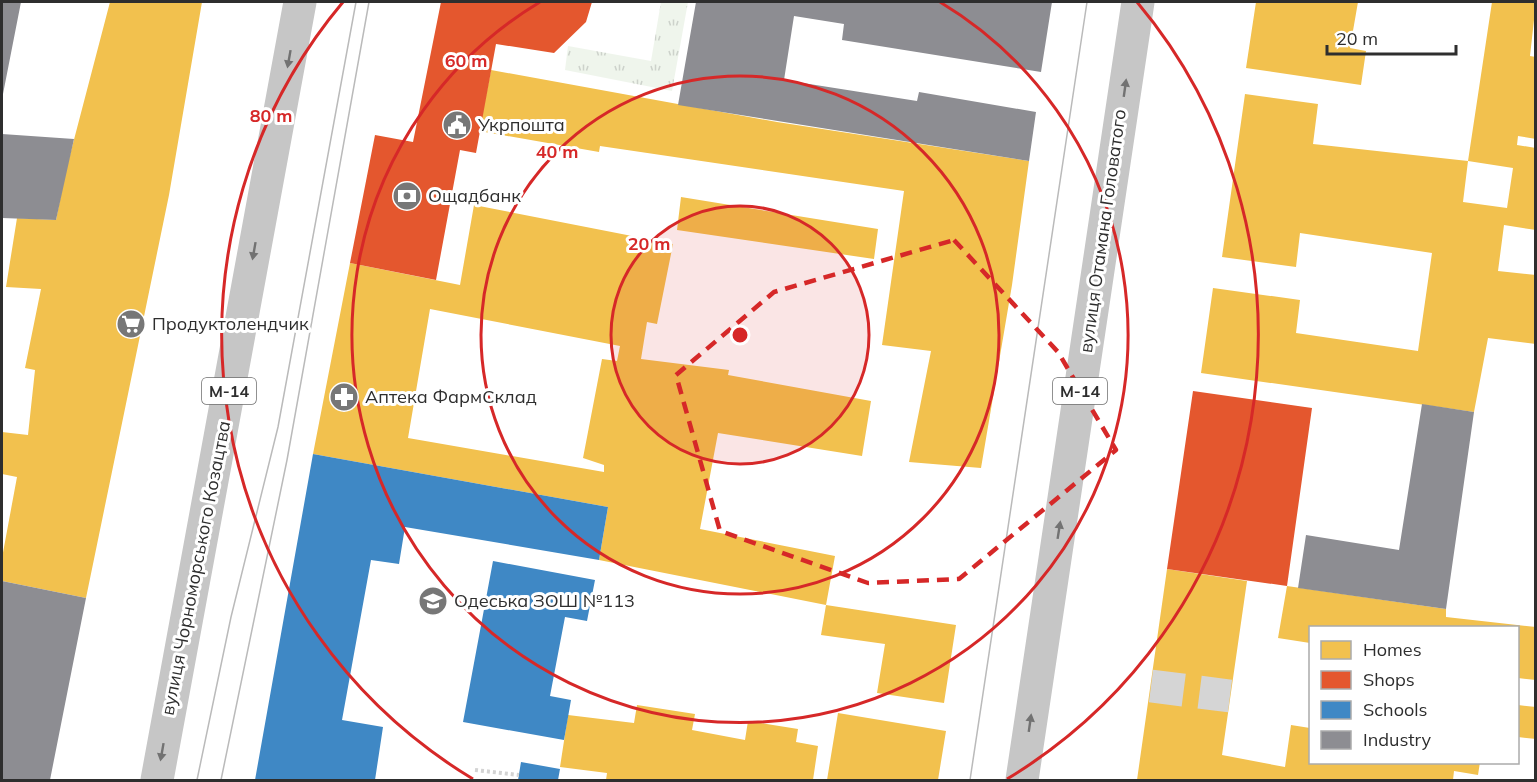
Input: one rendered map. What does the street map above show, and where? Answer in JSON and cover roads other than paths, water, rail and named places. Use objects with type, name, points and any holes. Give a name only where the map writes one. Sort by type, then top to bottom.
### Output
[{"type":"main road","name":"вулиця Чорноморського Козацтва","points":[[157,780],[300,2]]},
{"type":"main road","name":"вулиця Отамана Головатого","points":[[1022,780],[1138,2]]},
{"type":"tunnel","points":[[1151,686],[1230,696]]},
{"type":"tram line","points":[[197,780],[231,617],[278,427],[356,2]]},
{"type":"tram line","points":[[221,780],[287,460],[369,2]]},
{"type":"tram line","points":[[970,780],[1087,2]]},
{"type":"place","name":"Укрпошта","points":[[457,125]]},
{"type":"place","name":"Ощадбанк","points":[[407,196]]},
{"type":"place","name":"Продуктолендчик","points":[[131,324]]},
{"type":"place","name":"Аптека ФармСклад","points":[[344,397]]},
{"type":"place","name":"Одеська ЗОШ №113","points":[[433,601]]}]
